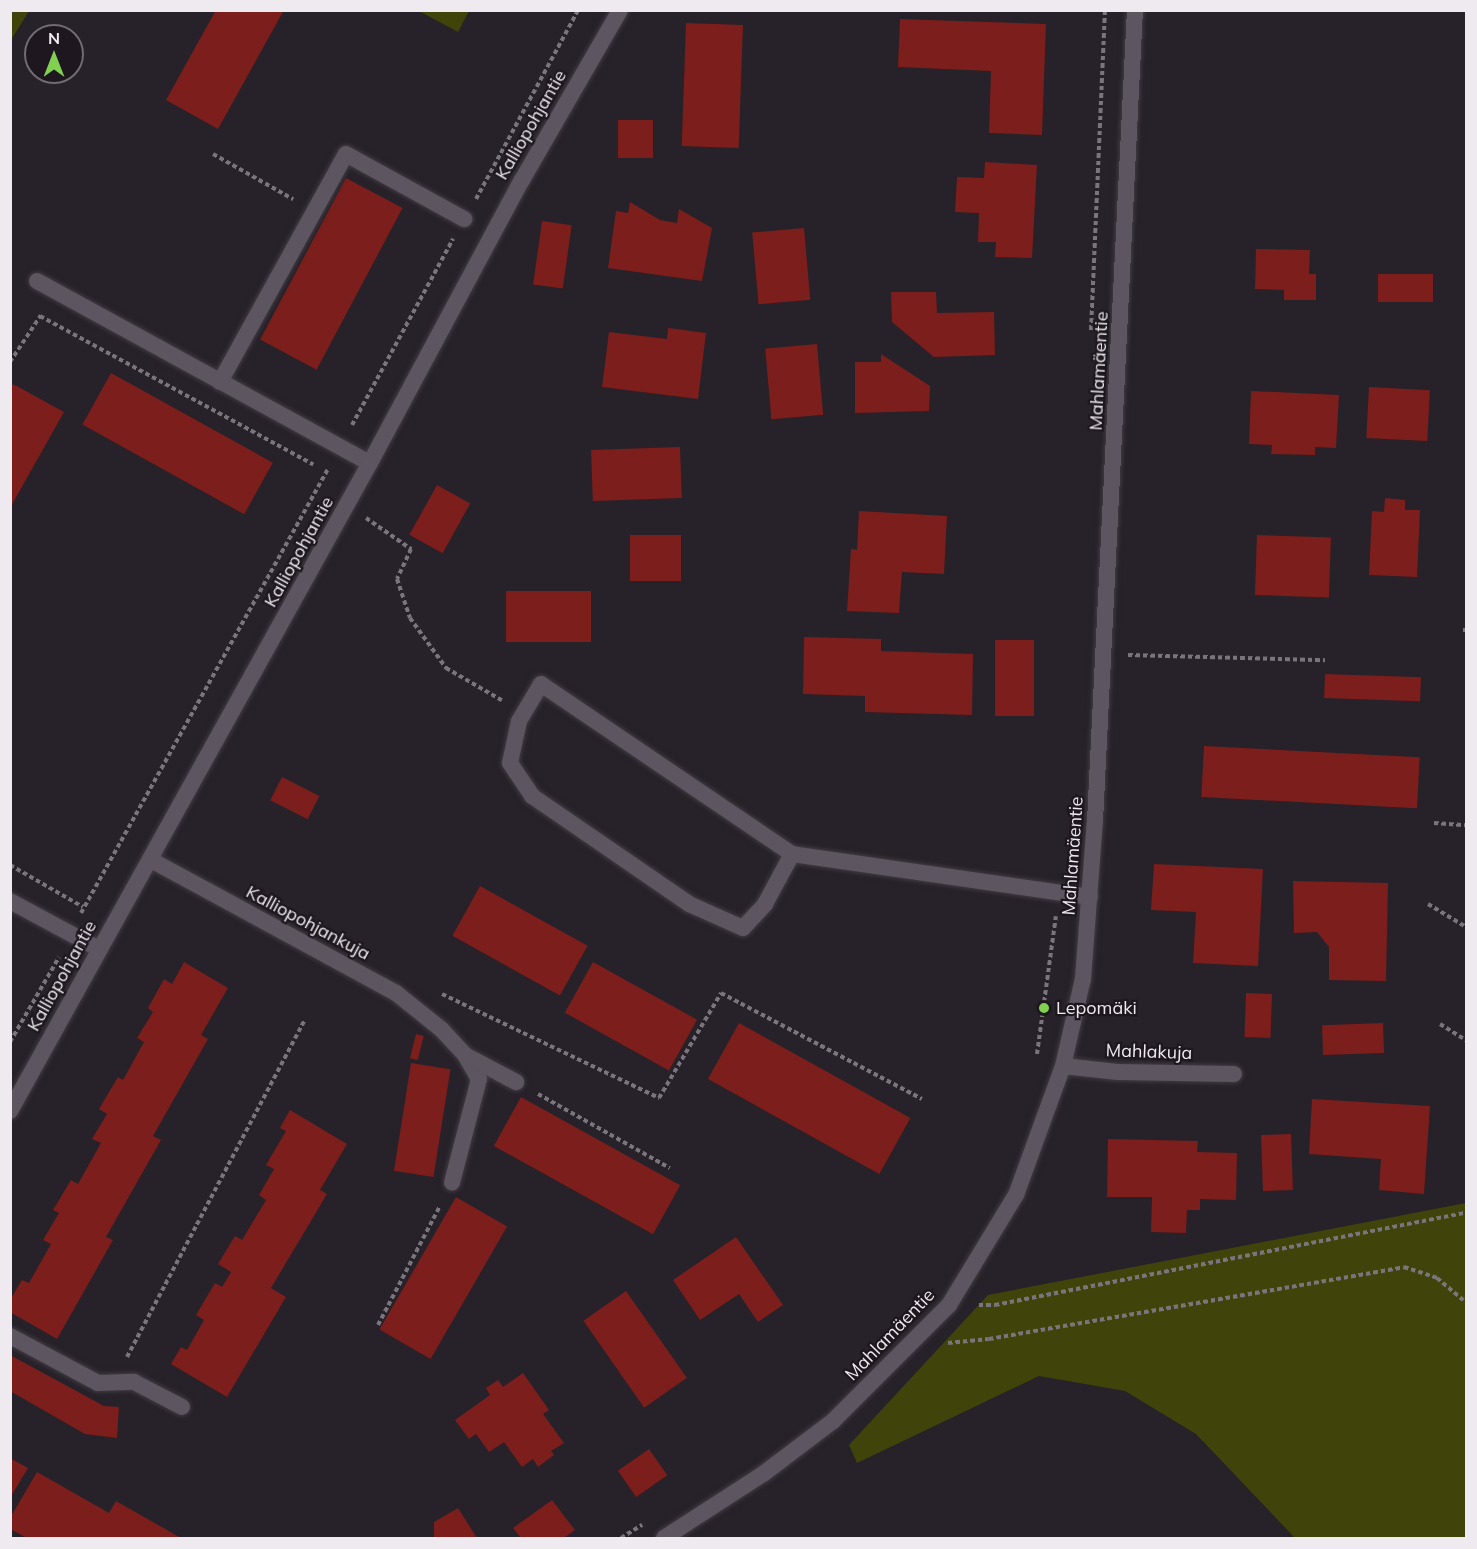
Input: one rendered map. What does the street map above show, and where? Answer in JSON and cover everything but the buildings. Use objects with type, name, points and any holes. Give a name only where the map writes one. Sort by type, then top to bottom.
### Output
[{"type":"street","name":"Kalliopohjantie","points":[[10,1111],[370,463],[522,180],[620,10]]},
{"type":"street","name":"Mahlamäentie","points":[[664,1539],[763,1474],[833,1421],[911,1347],[949,1305],[1016,1195],[1063,1066],[1083,979],[1090,897],[1105,654],[1135,10]]},
{"type":"street","points":[[220,382],[346,154],[464,219]]},
{"type":"street","points":[[37,281],[370,463]]},
{"type":"street","points":[[792,854],[765,904],[743,928],[689,904],[532,796],[510,763],[523,713],[542,684],[792,854],[1090,897]]},
{"type":"street","name":"Kalliopohjankuja","points":[[151,860],[396,993],[441,1029],[465,1054]]},
{"type":"street","points":[[10,901],[99,949]]},
{"type":"street","points":[[465,1054],[516,1082]]},
{"type":"street","points":[[452,1183],[479,1078],[465,1054]]},
{"type":"street","name":"Mahlakuja","points":[[1063,1066],[1118,1072],[1234,1074]]},
{"type":"street","points":[[10,1336],[98,1383],[134,1382],[182,1407]]},
{"type":"path","points":[[10,1042],[340,448],[578,10]]},
{"type":"path","points":[[1091,335],[1105,10]]},
{"type":"path","points":[[213,154],[315,211]]},
{"type":"path","points":[[10,362],[57,291]]},
{"type":"path","points":[[40,316],[267,443],[327,471]]},
{"type":"path","points":[[395,535],[411,549],[397,579],[410,618],[440,660],[446,668],[523,713]]},
{"type":"path","points":[[1105,654],[1325,660]]},
{"type":"path","points":[[1434,823],[1467,825]]},
{"type":"path","points":[[10,865],[83,907]]},
{"type":"path","points":[[1036,1061],[1059,893]]},
{"type":"path","points":[[1428,904],[1467,927]]},
{"type":"path","points":[[396,993],[442,994],[659,1098],[721,993],[922,1099]]},
{"type":"path","points":[[113,1383],[304,1021]]},
{"type":"path","points":[[1440,1024],[1467,1040]]},
{"type":"path","points":[[516,1082],[670,1168]]},
{"type":"path","points":[[378,1325],[452,1183]]},
{"type":"path","points":[[949,1305],[995,1305],[1467,1213]]},
{"type":"path","points":[[911,1347],[989,1339],[1404,1267],[1437,1278],[1467,1302]]},
{"type":"path","points":[[621,1539],[652,1519]]},
{"type":"green space","points":[[10,11],[29,11],[11,40]]},
{"type":"green space","points":[[419,11],[469,11],[458,32]]},
{"type":"green space","points":[[1466,1203],[1466,1538],[1295,1538],[1196,1434],[1125,1391],[1039,1376],[857,1463],[849,1445],[988,1295]]},
{"type":"place","name":"Lepomäki","points":[[1044,1008]]}]
